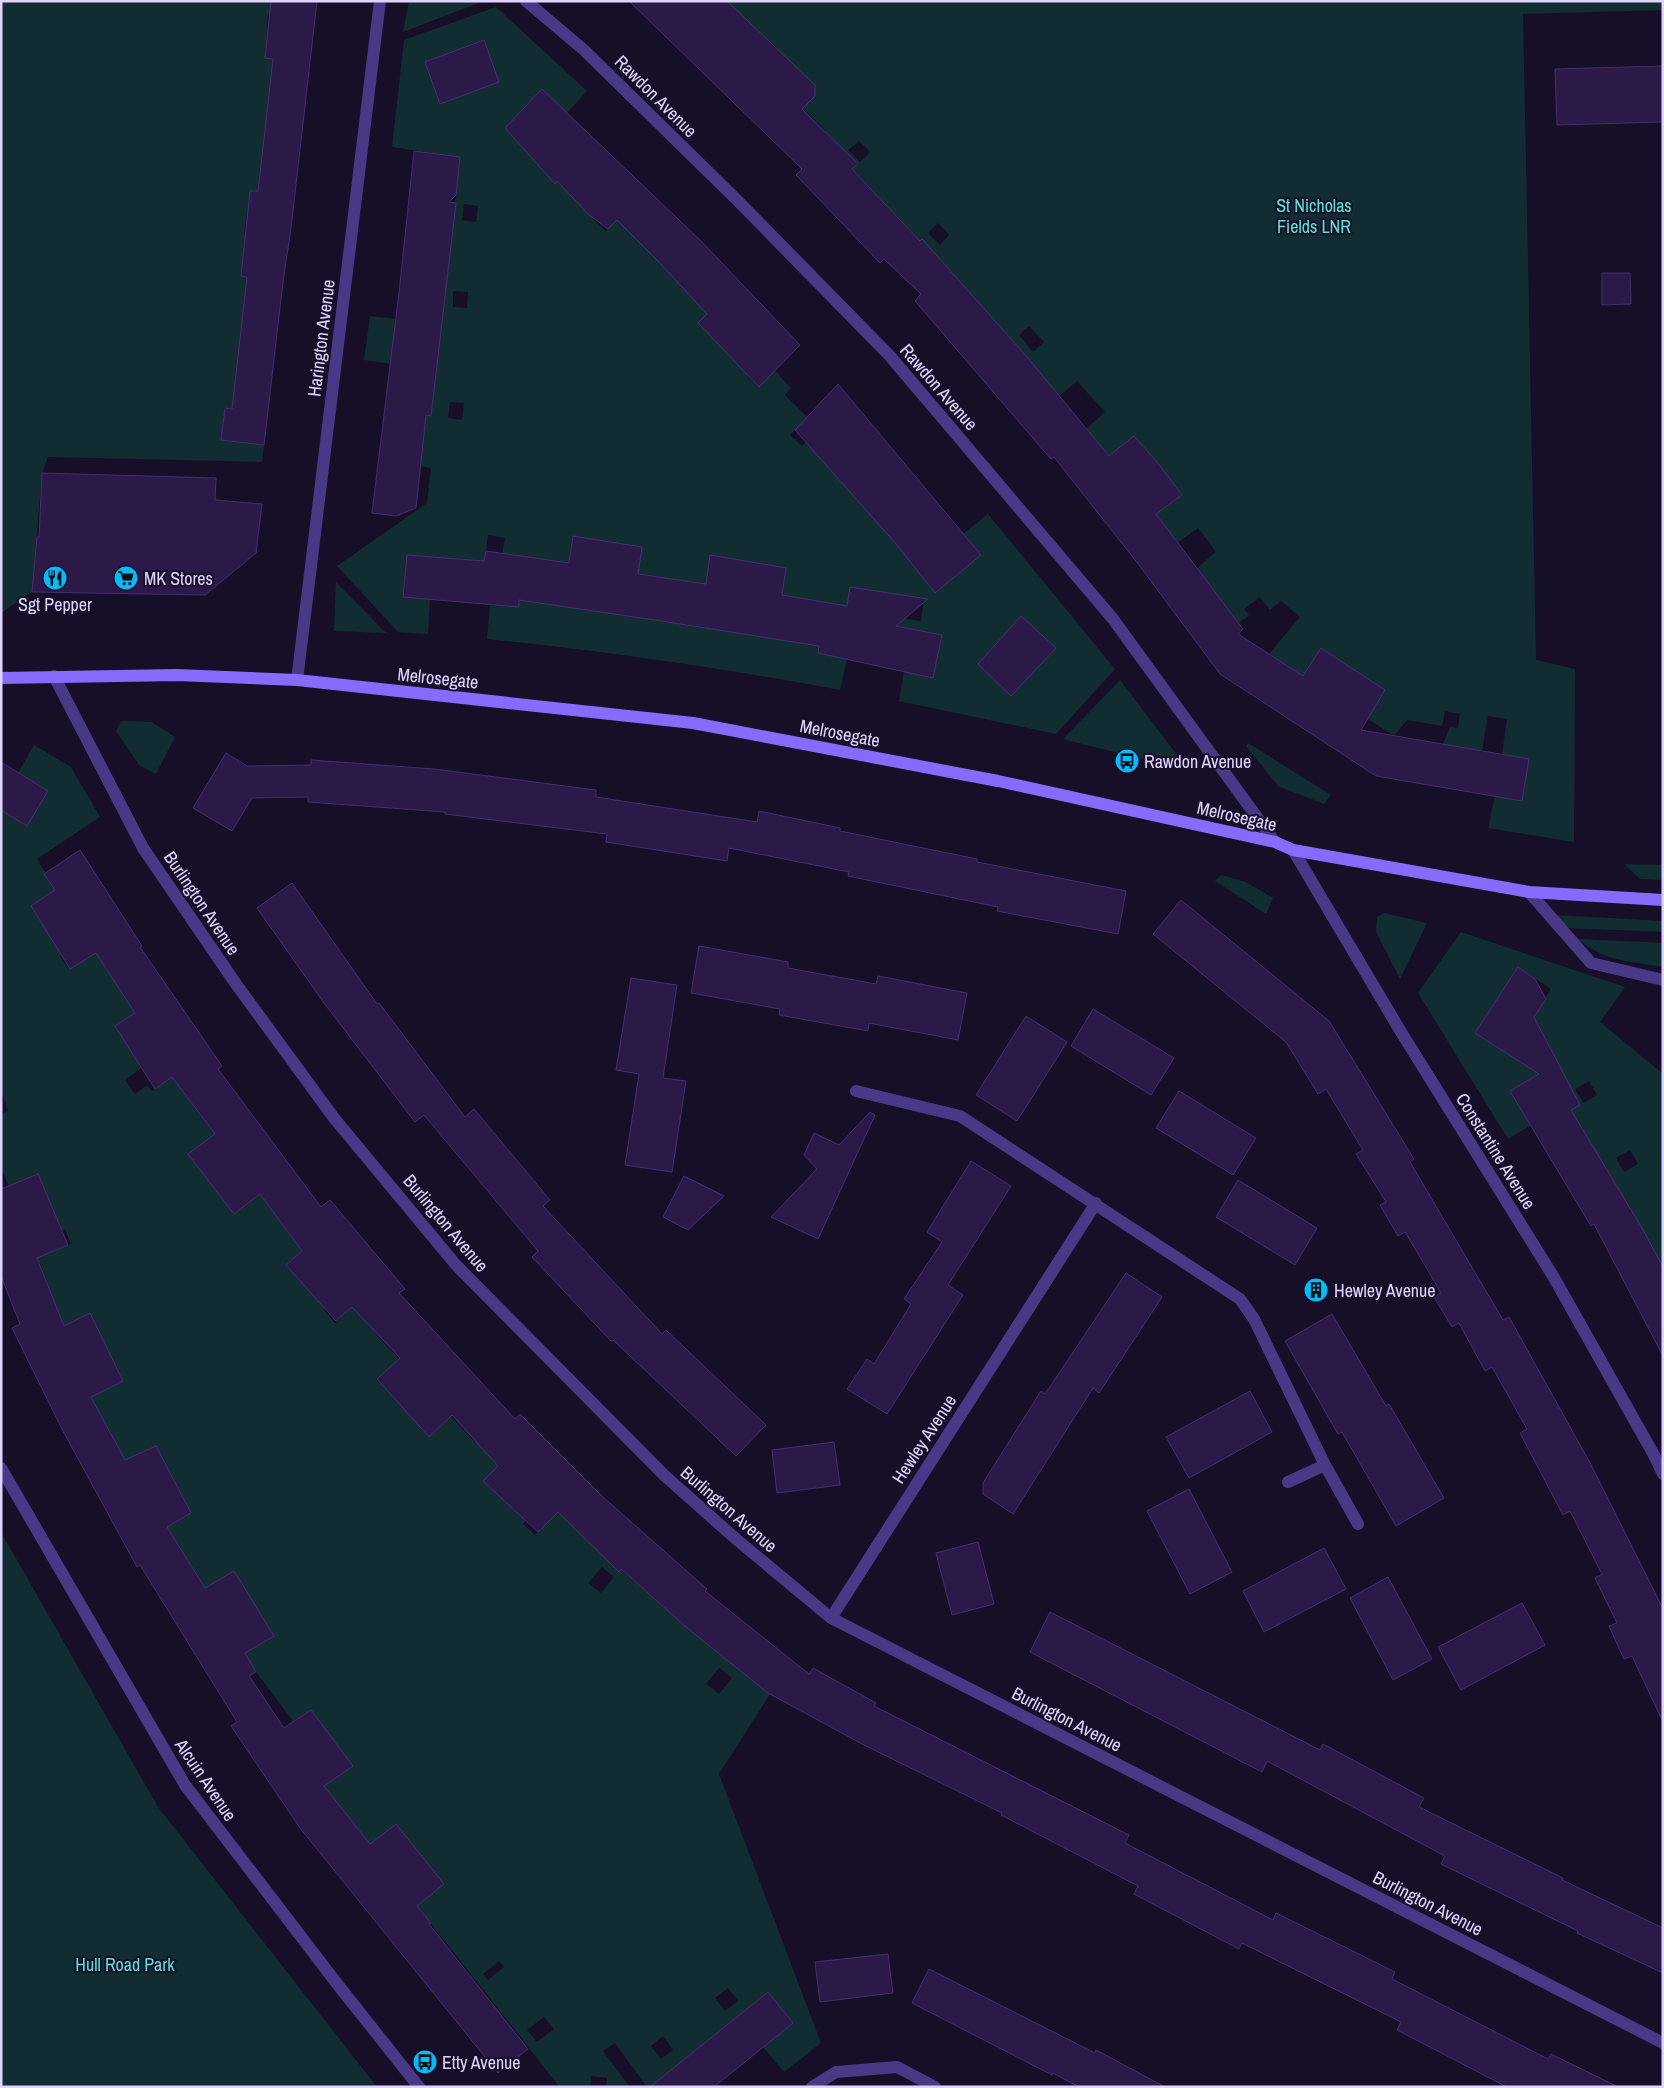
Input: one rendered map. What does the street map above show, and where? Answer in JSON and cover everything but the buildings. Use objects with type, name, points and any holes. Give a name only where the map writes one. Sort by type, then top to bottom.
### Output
[{"type":"street","name":"Harington Avenue","points":[[297,680],[380,1]]},
{"type":"street","name":"Rawdon Avenue","points":[[526,1],[584,50],[736,199],[889,355],[1114,619],[1275,842]]},
{"type":"street","name":"Melrosegate","points":[[1,678],[177,674],[297,680],[693,723],[998,781],[1275,842],[1293,850],[1529,892],[1663,900]]},
{"type":"street","name":"Burlington Avenue","points":[[54,676],[143,848],[236,984],[334,1118],[456,1265],[664,1475],[736,1539],[830,1618],[1663,2043]]},
{"type":"street","name":"Constantine Avenue","points":[[1293,850],[1402,1032],[1553,1276],[1663,1474]]},
{"type":"street","points":[[1529,892],[1591,964],[1663,980]]},
{"type":"street","points":[[856,1091],[960,1116],[1096,1203],[1240,1299],[1265,1340],[1325,1464],[1358,1524]]},
{"type":"street","name":"Hewley Avenue","points":[[830,1618],[1096,1203]]},
{"type":"street","points":[[1288,1482],[1325,1464]]},
{"type":"street","name":"Alcuin Avenue","points":[[1,1468],[185,1785],[338,1985],[419,2087]]},
{"type":"street","points":[[812,2087],[836,2072],[897,2067],[935,2087]]},
{"type":"green space","points":[[1,1],[275,1],[274,15],[268,15],[265,58],[273,59],[258,191],[250,191],[244,234],[246,235],[241,276],[248,277],[232,409],[225,408],[221,440],[264,445],[262,462],[48,457],[42,473],[32,592],[1,613]]},
{"type":"green space","points":[[409,1],[484,1],[403,32]]},
{"type":"green space","name":"St Nicholas Fields LNR","points":[[691,1],[736,10],[728,1],[1663,1],[1663,10],[1523,14],[1536,660],[1575,669],[1574,842],[1488,828],[1495,796],[1522,801],[1529,759],[1502,754],[1507,719],[1488,716],[1482,751],[1443,744],[1450,727],[1458,728],[1460,714],[1445,711],[1442,726],[1407,720],[1394,736],[1269,654],[1300,617],[1281,601],[1270,610],[1260,597],[1244,609],[1249,615],[1239,623],[1197,568],[1216,552],[1198,528],[1177,543],[1086,429],[1105,412],[1077,381],[1059,396],[925,246],[821,135],[826,131]],"holes":[[[765,37],[777,48],[768,59],[756,48]],[[859,141],[870,152],[860,162],[848,150]],[[938,223],[949,235],[940,245],[928,233]],[[1029,326],[1044,342],[1033,352],[1019,335]],[[1134,436],[1145,448],[1129,461],[1119,448]],[[1156,495],[1182,495],[1166,507]],[[1321,648],[1335,657],[1324,673],[1310,665]],[[1372,681],[1385,690],[1375,707]]]},
{"type":"green space","points":[[496,7],[587,91],[567,113],[542,89],[518,115],[668,261],[663,267],[698,289],[791,388],[785,395],[814,424],[947,583],[981,555],[963,534],[988,514],[1115,669],[1056,734],[899,701],[904,671],[933,677],[942,635],[826,611],[818,653],[847,659],[840,690],[664,661],[487,639],[490,605],[519,607],[522,565],[407,555],[403,597],[430,599],[428,634],[398,632],[337,566],[427,503],[431,468],[420,466],[432,370],[364,360],[370,316],[396,319],[451,242],[460,157],[392,147],[404,40]],"holes":[[[483,40],[499,82],[440,104],[425,62]],[[554,162],[565,173],[555,183],[544,172]],[[464,204],[478,206],[476,222],[462,220]],[[604,210],[616,221],[606,231],[594,220]],[[453,291],[468,292],[467,308],[453,307]],[[757,366],[768,377],[758,387],[747,376]],[[450,402],[464,403],[462,420],[448,418]],[[800,425],[812,436],[802,446],[790,435]],[[488,535],[505,538],[502,555],[486,552]],[[551,560],[666,578],[660,621],[544,603]],[[689,581],[746,590],[796,642],[683,625]],[[907,602],[923,604],[921,621],[905,619]],[[1000,640],[1011,695],[978,664]]]},
{"type":"green space","points":[[336,582],[386,633],[334,631]]},
{"type":"green space","points":[[1120,680],[1181,760],[1174,767],[1063,739]]},
{"type":"green space","points":[[121,721],[152,722],[175,737],[156,774],[139,765],[116,731]]},
{"type":"green space","points":[[1248,743],[1331,795],[1324,804],[1278,786],[1246,746]]},
{"type":"green space","points":[[34,745],[71,767],[100,817],[37,859],[106,969],[163,1052],[125,1080],[135,1094],[147,1085],[152,1091],[169,1080],[174,1066],[198,1102],[193,1106],[282,1222],[383,1325],[375,1333],[475,1442],[483,1434],[614,1564],[679,1621],[770,1694],[719,1774],[821,2043],[784,2072],[763,2047],[793,2023],[768,1992],[651,2087],[647,2087],[615,2043],[603,2051],[630,2087],[606,2087],[607,2078],[591,2076],[590,2087],[556,2087],[558,2085],[336,1803],[284,1727],[293,1721],[256,1672],[187,1558],[180,1561],[172,1548],[101,1416],[43,1295],[51,1291],[1,1167],[1,1114],[8,1111],[3,1096],[1,1096],[1,810],[27,826],[48,791],[18,773]],"holes":[[[48,895],[57,909],[39,920],[31,906]],[[78,944],[87,958],[69,969],[60,956]],[[205,1141],[215,1154],[198,1167],[188,1154]],[[38,1174],[44,1190],[19,1182]],[[224,1201],[251,1201],[234,1214]],[[65,1229],[71,1244],[51,1252],[45,1237]],[[302,1251],[312,1263],[296,1277],[286,1265]],[[340,1297],[350,1309],[335,1323],[324,1310]],[[392,1365],[388,1391],[376,1379]],[[116,1366],[124,1381],[105,1390],[98,1375]],[[433,1410],[444,1422],[428,1437],[418,1425]],[[184,1499],[191,1513],[173,1523],[166,1509]],[[538,1509],[549,1520],[535,1535],[523,1524]],[[602,1567],[614,1577],[601,1593],[588,1583]],[[234,1571],[242,1584],[216,1582]],[[265,1622],[274,1636],[256,1647]],[[719,1668],[732,1678],[719,1694],[706,1684]],[[311,1710],[316,1716],[298,1728],[294,1721]],[[343,1752],[353,1766],[326,1765]],[[396,1824],[406,1837],[380,1837]],[[499,1961],[504,1967],[488,1980],[483,1974]],[[728,1988],[738,2001],[725,2011],[715,1998]],[[544,2017],[554,2029],[537,2042],[527,2030]],[[663,2036],[673,2050],[661,2059],[651,2046]]]},
{"type":"green space","points":[[1624,864],[1663,865],[1663,880],[1640,879]]},
{"type":"green space","points":[[1221,875],[1246,882],[1273,898],[1266,914],[1215,881]]},
{"type":"green space","points":[[1384,913],[1427,923],[1400,979],[1376,932],[1377,917]]},
{"type":"green space","points":[[1556,915],[1663,921],[1663,932],[1568,928]]},
{"type":"green space","points":[[1461,932],[1625,987],[1600,1022],[1663,1074],[1663,1267],[1546,1070],[1511,1091],[1531,1125],[1508,1139],[1418,993]],"holes":[[[1518,967],[1551,989],[1509,1055],[1475,1033]],[[1589,1081],[1597,1095],[1583,1103],[1575,1089]],[[1630,1150],[1638,1164],[1624,1172],[1616,1158]]]},
{"type":"green space","points":[[1579,939],[1663,943],[1663,967],[1607,956],[1587,946]]},
{"type":"green space","name":"Hull Road Park","points":[[1,1532],[158,1807],[377,2087],[1,2087]]},
{"type":"place","name":"Sgt Pepper","points":[[55,578]]},
{"type":"place","name":"MK Stores","points":[[126,578]]},
{"type":"place","name":"Rawdon Avenue","points":[[1127,761]]},
{"type":"place","name":"Hewley Avenue","points":[[1316,1290]]},
{"type":"place","name":"Etty Avenue","points":[[425,2062]]}]
